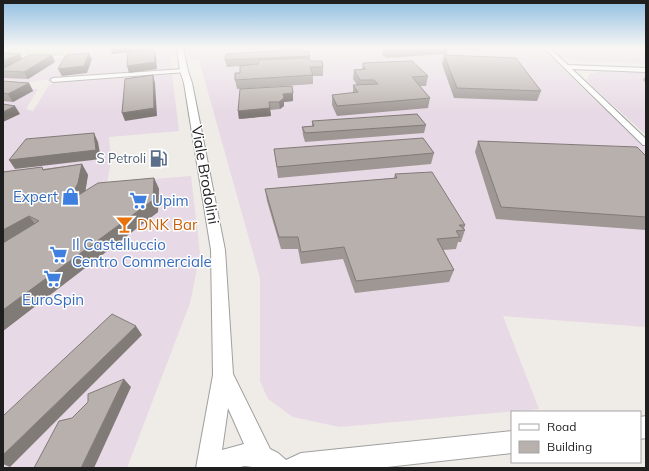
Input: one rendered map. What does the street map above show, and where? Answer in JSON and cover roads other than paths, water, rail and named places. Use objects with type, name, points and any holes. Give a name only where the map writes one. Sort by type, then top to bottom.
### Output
[{"type":"street","points":[[571,70],[646,143]]},
{"type":"street","points":[[53,80],[184,71]]},
{"type":"street","name":"Viale Brodolini","points":[[184,71],[188,83],[218,250],[223,374],[208,468]]},
{"type":"street","name":"Viale Brodolini","points":[[223,374],[270,463]]},
{"type":"street","points":[[294,468],[301,465],[511,442]]},
{"type":"street","points":[[212,468],[220,462],[234,456],[249,454],[270,463]]},
{"type":"place","name":"S Petroli","points":[[159,158]]},
{"type":"place","name":"Expert","points":[[71,197]]},
{"type":"place","name":"Upim","points":[[139,201]]},
{"type":"place","name":"DNK Bar","points":[[124,225]]},
{"type":"place","name":"Il Castelluccio Centro Commerciale","points":[[59,254]]},
{"type":"place","name":"EuroSpin","points":[[53,279]]}]
